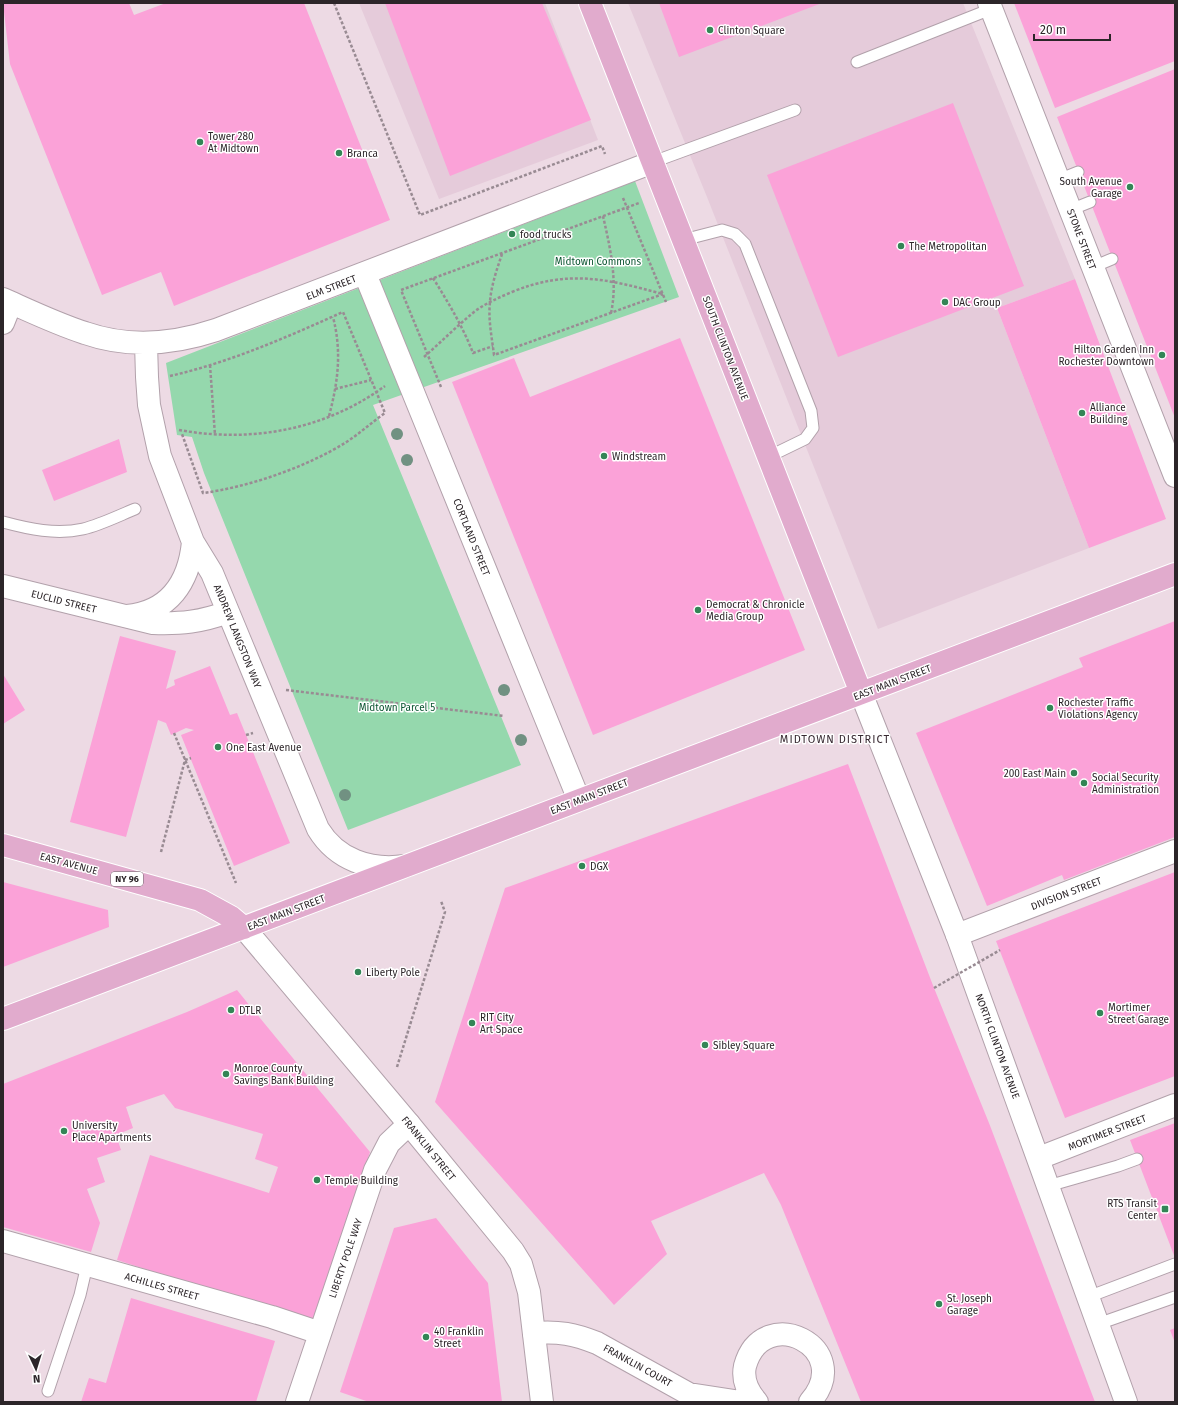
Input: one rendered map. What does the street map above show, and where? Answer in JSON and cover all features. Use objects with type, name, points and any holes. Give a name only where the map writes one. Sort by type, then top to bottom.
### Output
[{"type":"main road","name":"SOUTH CLINTON AVENUE","points":[[590,3],[861,693]]},
{"type":"main road","name":"EAST MAIN STREET","points":[[3,1019],[1175,574]]},
{"type":"main road","name":"EAST AVENUE","points":[[3,845],[200,900],[231,917],[244,928]]},
{"type":"street","name":"STONE STREET","points":[[990,6],[1070,210],[1103,263],[1175,476]]},
{"type":"street","name":"ELM STREET","points":[[7,301],[85,334],[116,341],[146,343],[173,341],[202,335],[365,274],[653,162]]},
{"type":"street","name":"CORTLAND STREET","points":[[365,274],[579,800]]},
{"type":"street","points":[[3,323],[7,301]]},
{"type":"street","name":"ANDREW LANGSTON WAY","points":[[146,343],[148,390],[156,438],[166,473],[193,542],[207,564],[228,612],[314,821],[332,848],[354,861],[385,867],[406,866]]},
{"type":"street","name":"EUCLID STREET","points":[[124,617],[144,614],[153,610],[162,605],[176,591],[185,575],[191,559],[193,542]]},
{"type":"street","name":"EUCLID STREET","points":[[3,586],[153,623],[177,624],[207,620],[228,612]]},
{"type":"street","name":"NORTH CLINTON AVENUE","points":[[861,693],[957,935],[1039,1158],[1126,1402]]},
{"type":"street","name":"DIVISION STREET","points":[[957,935],[1175,851]]},
{"type":"street","name":"FRANKLIN STREET","points":[[244,928],[409,1124],[513,1251],[521,1264],[525,1277],[534,1333],[542,1402]]},
{"type":"street","name":"MORTIMER STREET","points":[[1039,1158],[1175,1106]]},
{"type":"street","name":"LIBERTY POLE WAY","points":[[297,1402],[375,1170],[389,1144],[409,1124]]},
{"type":"street","name":"ACHILLES STREET","points":[[3,1241],[272,1317],[320,1333]]},
{"type":"street","name":"FRANKLIN COURT","points":[[534,1333],[568,1333],[582,1337],[597,1343],[689,1394],[741,1402]]},
{"type":"street","points":[[757,1402],[751,1395],[745,1383],[744,1370],[748,1357],[755,1346],[766,1338],[779,1334],[792,1335],[804,1340],[813,1347],[820,1358],[823,1370],[822,1383],[817,1394],[810,1402]]},
{"type":"lane","points":[[856,62],[990,6]]},
{"type":"lane","points":[[653,162],[795,110]]},
{"type":"lane","points":[[1058,180],[1078,172]]},
{"type":"lane","points":[[1070,210],[1090,202]]},
{"type":"lane","points":[[683,240],[722,230],[735,234],[745,244],[812,412],[813,428],[805,439],[768,457]]},
{"type":"lane","points":[[3,522],[39,530],[60,532],[72,531],[94,525],[135,509]]},
{"type":"lane","points":[[1048,1186],[1137,1159]]},
{"type":"lane","points":[[1088,1297],[1175,1264]]},
{"type":"lane","points":[[48,1391],[80,1295],[87,1265]]},
{"type":"lane","points":[[1098,1324],[1175,1297]]},
{"type":"path","points":[[334,3],[420,215],[602,146],[607,159]]},
{"type":"path","points":[[622,196],[666,302]]},
{"type":"path","points":[[441,386],[401,290],[639,203]]},
{"type":"path","points":[[603,216],[612,261],[613,297],[611,313]]},
{"type":"path","points":[[502,253],[490,302],[490,324],[494,355],[663,294]]},
{"type":"path","points":[[433,278],[449,304],[472,353],[493,346]]},
{"type":"path","points":[[165,377],[210,365],[272,344],[343,312],[384,413],[364,429],[334,449],[299,466],[228,489],[203,493],[180,425]]},
{"type":"path","points":[[329,416],[335,389],[339,358],[333,317]]},
{"type":"path","points":[[210,365],[215,435]]},
{"type":"path","points":[[171,369],[172,382]]},
{"type":"path","points":[[335,389],[371,380]]},
{"type":"path","points":[[284,690],[504,716]]},
{"type":"path","points":[[174,733],[236,883]]},
{"type":"path","points":[[185,760],[190,758]]},
{"type":"path","points":[[161,852],[185,760]]},
{"type":"path","points":[[397,1067],[444,912],[441,901]]},
{"type":"path","points":[[934,988],[1000,950]]},
{"type":"shaded area","points":[[359,3],[545,3],[598,140],[439,199]]},
{"type":"shaded area","points":[[628,3],[963,3],[1075,279],[997,308],[1089,548],[878,629],[707,197]]},
{"type":"green space","points":[[635,181],[679,297],[373,405],[521,765],[348,830],[204,473],[192,437],[177,435],[166,363]]},
{"type":"building","name":"Tower 280 At Midtown","points":[[3,3],[129,3],[134,15],[166,3],[304,3],[390,220],[174,306],[161,272],[102,295],[10,64]]},
{"type":"building","points":[[385,3],[542,3],[591,120],[450,176]]},
{"type":"building","name":"Clinton Square","points":[[659,3],[822,3],[679,57]]},
{"type":"building","points":[[1014,3],[1175,3],[1175,61],[1055,108]]},
{"type":"building","name":"South Avenue Garage","points":[[1175,69],[1175,418],[1057,117]]},
{"type":"building","name":"The Metropolitan","points":[[953,103],[1024,286],[838,357],[767,175]]},
{"type":"building","name":"Alliance Building","points":[[1075,279],[1166,519],[1089,548],[997,308]]},
{"type":"building","name":"Windstream","points":[[680,338],[805,650],[593,735],[452,382],[514,358],[530,397]]},
{"type":"building","points":[[119,439],[127,472],[54,501],[42,470]]},
{"type":"building","points":[[1175,621],[1175,837],[1064,880],[1062,875],[987,906],[916,733],[1083,667],[1079,658]]},
{"type":"building","name":"One East Avenue","points":[[120,636],[176,651],[166,689],[175,685],[174,680],[210,666],[230,715],[237,713],[290,843],[234,866],[181,735],[194,730],[186,728],[171,735],[166,723],[158,720],[126,837],[70,822]]},
{"type":"building","points":[[3,674],[25,710],[3,724]]},
{"type":"building","name":"Sibley Square","points":[[848,764],[934,988],[989,1123],[1095,1402],[861,1402],[781,1205],[764,1173],[651,1221],[667,1254],[614,1305],[435,1102],[505,888]]},
{"type":"building","name":"Mortimer Street Garage","points":[[1175,872],[1175,1076],[1065,1118],[996,941]]},
{"type":"building","points":[[3,882],[108,910],[109,927],[3,967]]},
{"type":"building","points":[[237,990],[370,1152],[314,1323],[117,1260],[150,1155],[269,1193],[278,1167],[255,1159],[263,1134],[175,1108],[164,1094],[126,1107],[133,1128],[116,1135],[121,1150],[97,1158],[105,1182],[87,1189],[100,1223],[91,1252],[3,1227],[3,1084],[187,1012]]},
{"type":"building","name":"RTS Transit Center","points":[[1175,1123],[1175,1258],[1130,1140]]},
{"type":"building","name":"40 Franklin Street","points":[[436,1218],[488,1283],[502,1402],[369,1402],[340,1392],[394,1228]]},
{"type":"building","points":[[131,1298],[275,1341],[256,1402],[81,1402],[89,1378],[106,1383]]},
{"type":"building","points":[[1175,1328],[1175,1343],[1170,1330]]},
{"type":"place","name":"Clinton Square","points":[[710,30]]},
{"type":"place","name":"Tower 280 At Midtown","points":[[200,142]]},
{"type":"place","name":"Branca","points":[[339,153]]},
{"type":"place","name":"South Avenue Garage","points":[[1130,187]]},
{"type":"place","name":"food trucks","points":[[512,234]]},
{"type":"place","name":"The Metropolitan","points":[[901,246]]},
{"type":"place","name":"DAC Group","points":[[945,302]]},
{"type":"place","name":"Hilton Garden Inn Rochester Downtown","points":[[1162,355]]},
{"type":"place","name":"Alliance Building","points":[[1082,413]]},
{"type":"place","name":"Windstream","points":[[604,456]]},
{"type":"place","name":"Democrat & Chronicle Media Group","points":[[698,610]]},
{"type":"place","name":"Rochester Traffic Violations Agency","points":[[1050,708]]},
{"type":"place","name":"One East Avenue","points":[[218,747]]},
{"type":"place","name":"200 East Main","points":[[1074,773]]},
{"type":"place","name":"Social Security Administration","points":[[1084,783]]},
{"type":"place","name":"DGX","points":[[582,866]]},
{"type":"place","name":"Liberty Pole","points":[[358,972]]},
{"type":"place","name":"DTLR","points":[[231,1010]]},
{"type":"place","name":"Mortimer Street Garage","points":[[1100,1013]]},
{"type":"place","name":"RIT City Art Space","points":[[472,1023]]},
{"type":"place","name":"Sibley Square","points":[[705,1045]]},
{"type":"place","name":"Monroe County Savings Bank Building","points":[[226,1074]]},
{"type":"place","name":"University Place Apartments","points":[[64,1131]]},
{"type":"place","name":"Temple Building","points":[[317,1180]]},
{"type":"place","name":"RTS Transit Center","points":[[1165,1209]]},
{"type":"place","name":"St. Joseph Garage","points":[[939,1304]]},
{"type":"place","name":"40 Franklin Street","points":[[426,1337]]},
{"type":"district","name":"MIDTOWN DISTRICT","points":[[835,739]]},
{"type":"park label","name":"Midtown Commons","points":[[598,261]]},
{"type":"park label","name":"Midtown Parcel 5","points":[[397,707]]}]
